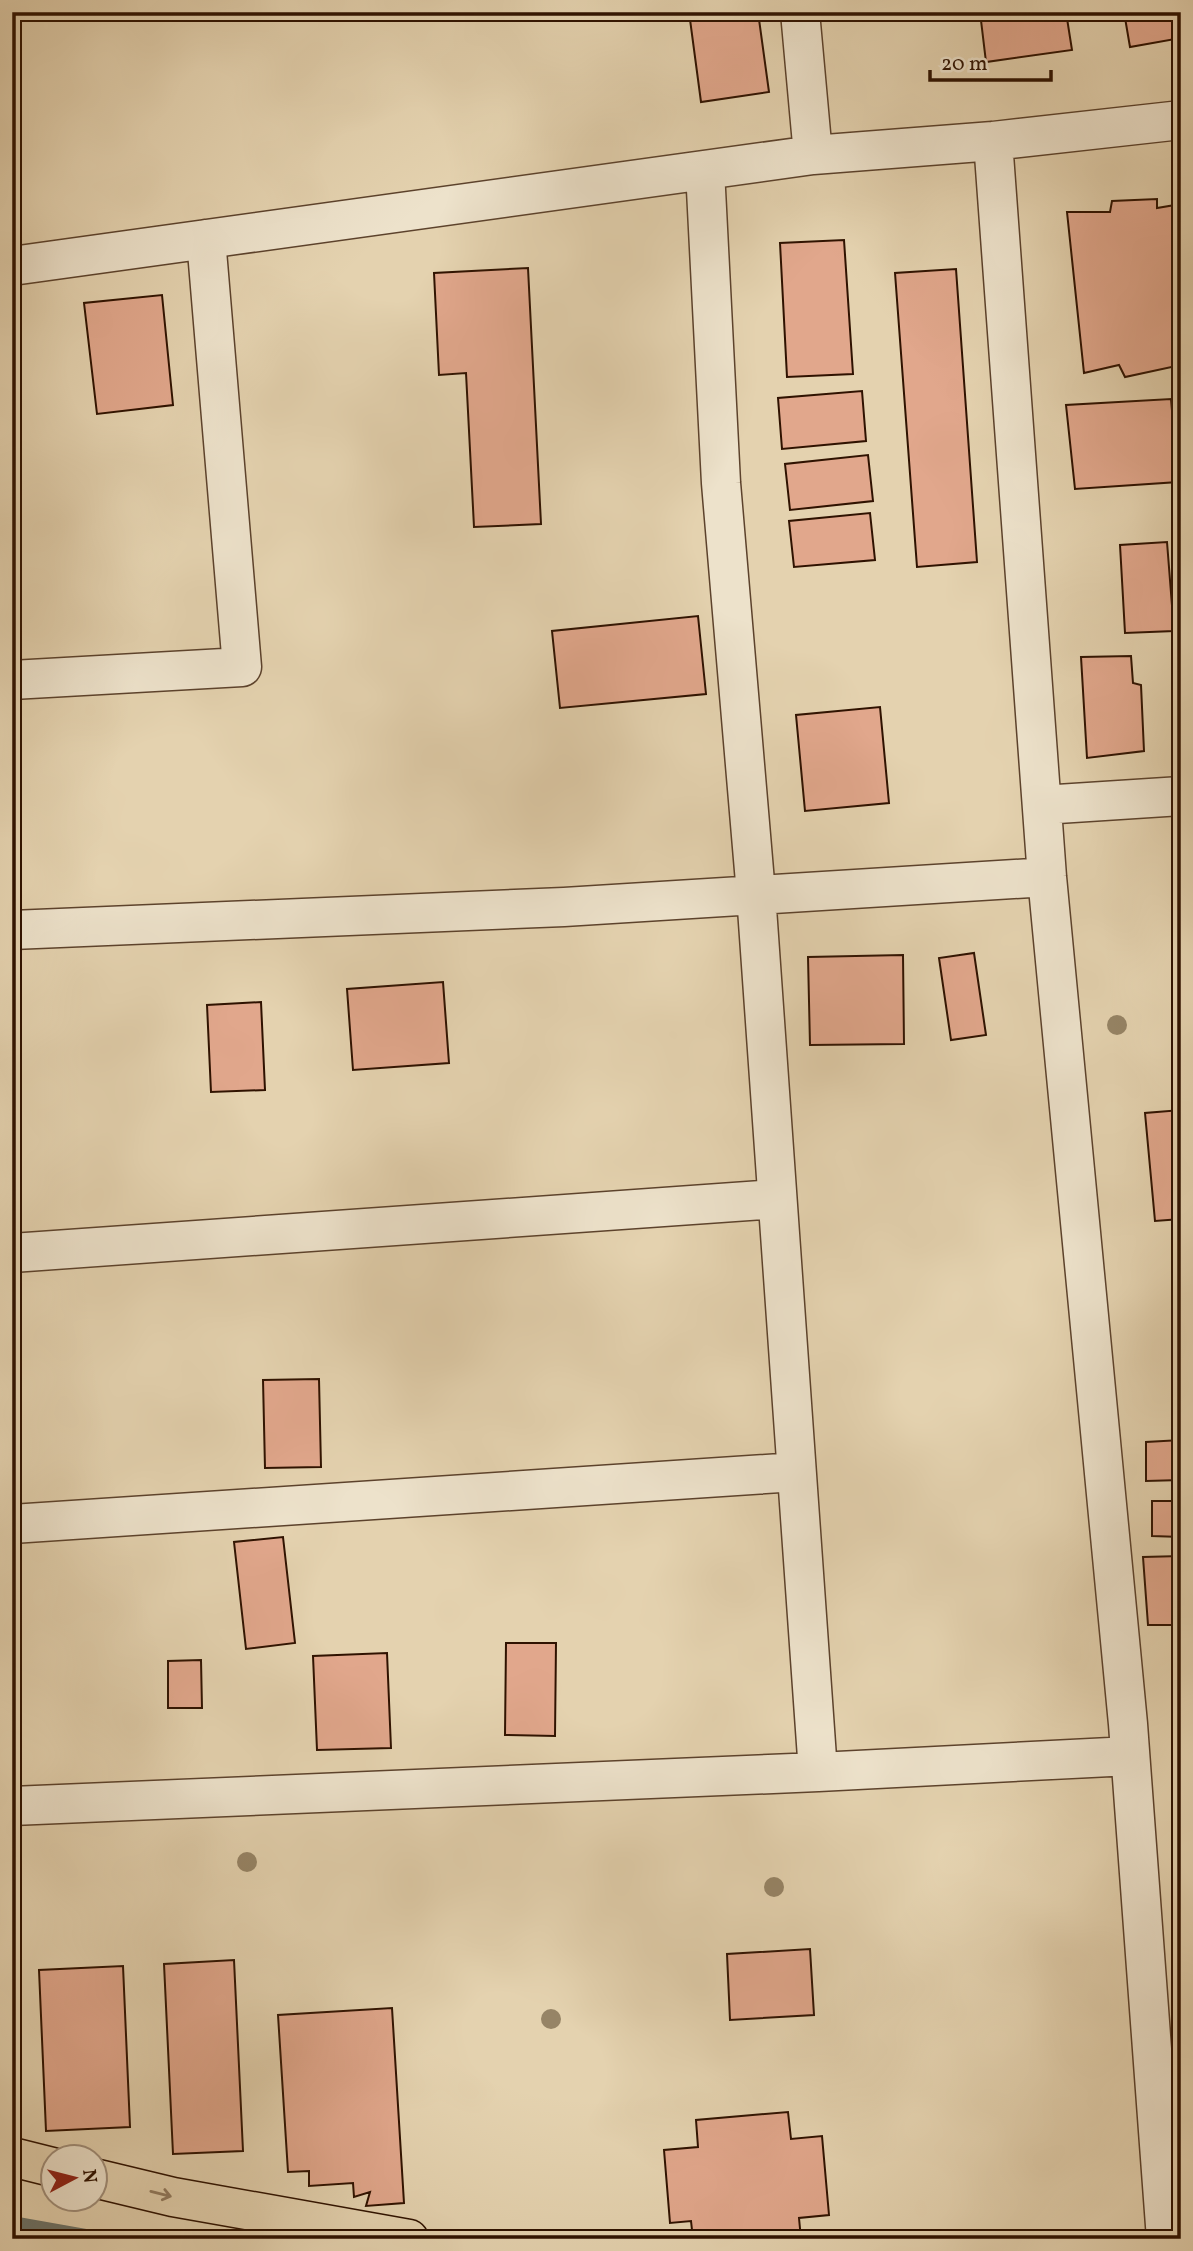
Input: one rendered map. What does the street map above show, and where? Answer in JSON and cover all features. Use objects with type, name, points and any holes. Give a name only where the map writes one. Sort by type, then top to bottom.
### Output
[{"type":"main road","points":[[12,2157],[38,2164]]},
{"type":"main road","points":[[108,2181],[173,2197],[409,2239]]},
{"type":"street","points":[[800,12],[813,155]]},
{"type":"street","points":[[12,266],[813,155],[993,141],[1181,120]]},
{"type":"street","points":[[993,141],[1047,877],[1130,1756],[1166,2030],[1166,2239]]},
{"type":"street","points":[[705,170],[721,483],[756,894],[818,1772]]},
{"type":"street","points":[[12,680],[242,667],[206,239]]},
{"type":"street","points":[[1042,806],[1181,796]]},
{"type":"street","points":[[12,930],[564,907],[1047,877]]},
{"type":"street","points":[[12,1253],[777,1199]]},
{"type":"street","points":[[12,1524],[796,1472]]},
{"type":"street","points":[[12,1806],[1130,1756]]},
{"type":"building","points":[[689,12],[758,12],[769,92],[701,102]]},
{"type":"building","points":[[980,12],[1066,12],[1072,50],[986,62]]},
{"type":"building","points":[[1124,12],[1181,12],[1181,38],[1130,47]]},
{"type":"building","points":[[1157,199],[1157,208],[1181,204],[1181,365],[1125,377],[1119,365],[1084,373],[1067,212],[1110,212],[1112,201]]},
{"type":"building","points":[[844,240],[853,374],[787,377],[780,243]]},
{"type":"building","points":[[528,268],[541,524],[474,527],[466,373],[439,375],[434,273]]},
{"type":"building","points":[[956,269],[977,562],[917,567],[895,273]]},
{"type":"building","points":[[162,295],[173,405],[97,414],[84,303]]},
{"type":"building","points":[[862,391],[866,441],[782,449],[778,398]]},
{"type":"building","points":[[1171,399],[1178,482],[1075,489],[1066,405]]},
{"type":"building","points":[[868,455],[873,501],[790,510],[785,464]]},
{"type":"building","points":[[870,513],[875,560],[794,567],[789,521]]},
{"type":"building","points":[[1167,542],[1174,631],[1125,633],[1120,545]]},
{"type":"building","points":[[698,616],[706,694],[560,708],[552,631]]},
{"type":"building","points":[[1131,656],[1133,683],[1141,685],[1144,751],[1087,758],[1081,657]]},
{"type":"building","points":[[880,707],[889,803],[805,811],[796,715]]},
{"type":"building","points":[[974,953],[986,1035],[951,1040],[939,958]]},
{"type":"building","points":[[903,955],[904,1044],[810,1045],[808,957]]},
{"type":"building","points":[[443,982],[449,1063],[353,1070],[347,989]]},
{"type":"building","points":[[261,1002],[265,1090],[211,1092],[207,1005]]},
{"type":"building","points":[[1181,1110],[1181,1219],[1155,1221],[1145,1113]]},
{"type":"building","points":[[319,1379],[321,1467],[265,1468],[263,1380]]},
{"type":"building","points":[[1181,1440],[1181,1480],[1146,1481],[1146,1442]]},
{"type":"building","points":[[1152,1501],[1181,1501],[1181,1537],[1152,1536]]},
{"type":"building","points":[[283,1537],[295,1643],[246,1649],[234,1542]]},
{"type":"building","points":[[1181,1556],[1181,1625],[1148,1625],[1143,1557]]},
{"type":"building","points":[[506,1643],[556,1643],[555,1736],[505,1735]]},
{"type":"building","points":[[387,1653],[391,1748],[317,1750],[313,1656]]},
{"type":"building","points":[[201,1660],[202,1708],[168,1708],[168,1661]]},
{"type":"building","points":[[810,1949],[814,2015],[730,2020],[727,1954]]},
{"type":"building","points":[[234,1960],[243,2151],[173,2154],[164,1964]]},
{"type":"building","points":[[123,1966],[130,2127],[46,2131],[39,1970]]},
{"type":"building","points":[[392,2008],[404,2203],[366,2206],[370,2192],[354,2197],[353,2183],[309,2186],[309,2171],[288,2172],[278,2015]]},
{"type":"building","points":[[788,2112],[791,2139],[822,2136],[829,2215],[799,2218],[801,2239],[693,2239],[691,2221],[670,2223],[664,2150],[698,2147],[696,2120]]},
{"type":"waterway","points":[[12,2222],[108,2239]]}]
